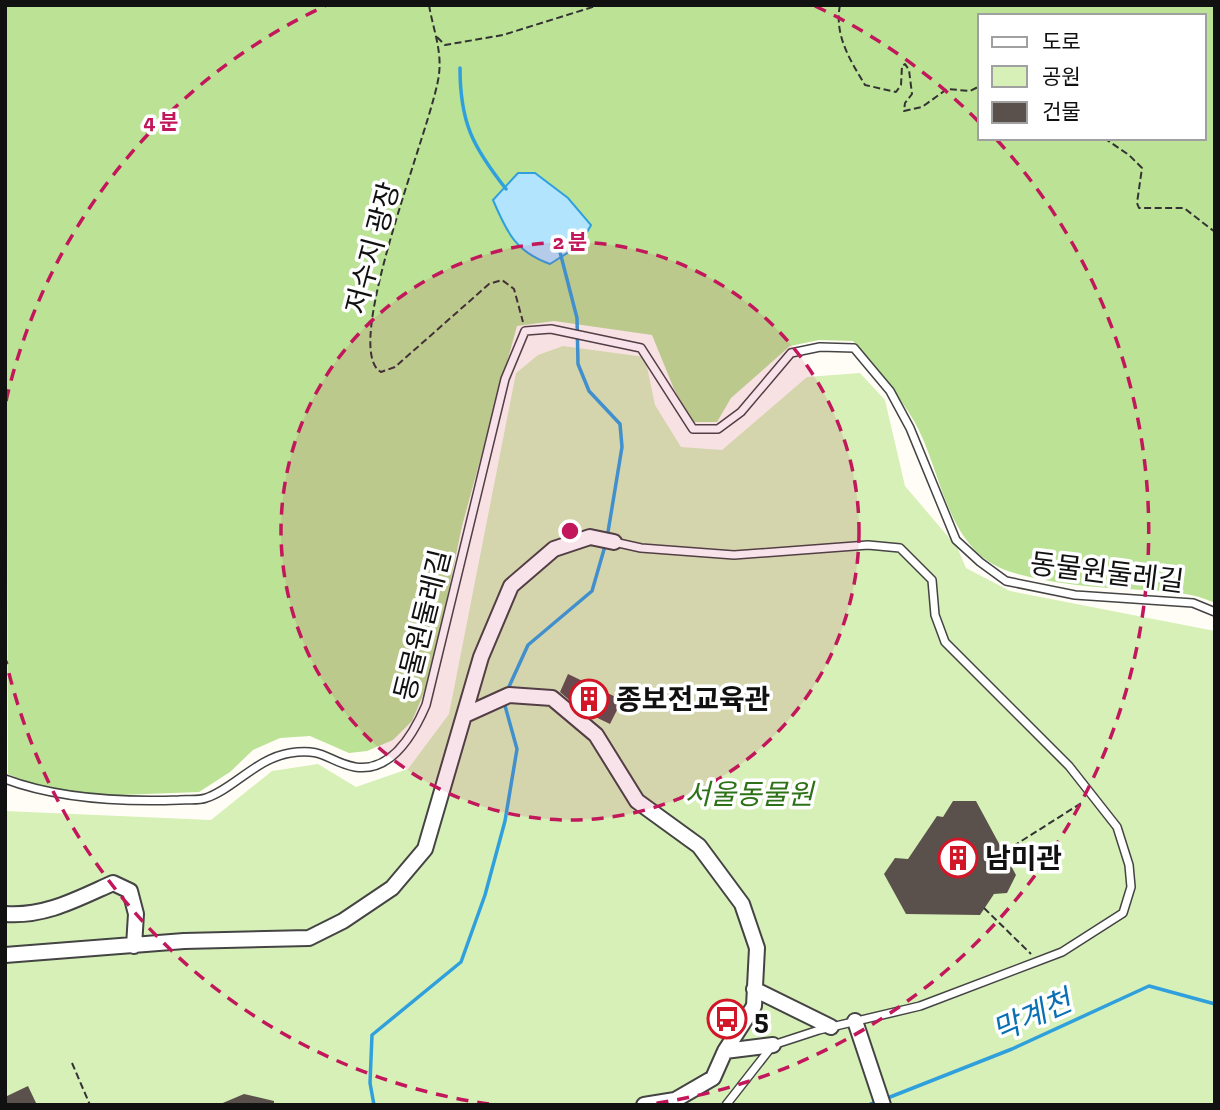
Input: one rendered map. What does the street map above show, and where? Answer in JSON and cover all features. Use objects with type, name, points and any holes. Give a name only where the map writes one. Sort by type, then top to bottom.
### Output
[{"type":"street","points":[[5,955],[184,941],[309,938],[343,921],[392,888],[425,849],[481,657],[511,586],[554,549],[590,537],[614,542]]},
{"type":"street","points":[[465,715],[503,698],[552,698],[596,735],[637,801],[699,846],[742,904],[757,948],[754,1006],[725,1051],[713,1078],[676,1100],[644,1105]]},
{"type":"street","points":[[5,914],[29,915],[60,907],[113,883],[130,891],[136,914],[134,946]]},
{"type":"street","points":[[754,989],[831,1027]]},
{"type":"street","points":[[855,1021],[883,1105]]},
{"type":"street","points":[[725,1051],[773,1045]]},
{"type":"lane","name":"동물원둘레길","points":[[5,779],[26,787],[73,795],[148,800],[206,799],[251,769],[287,753],[317,751],[356,767],[373,765],[392,758],[414,734],[426,705],[505,379],[525,331],[551,329],[641,348],[694,429],[718,429],[741,412],[791,353],[820,348],[855,348],[890,391],[910,428],[956,540],[1006,581],[1075,595],[1194,603],[1215,611]]},
{"type":"lane","points":[[614,542],[641,548],[734,555],[868,545],[900,548],[932,580],[935,615],[945,642],[1069,766],[1116,827],[1129,865],[1131,887],[1123,913],[1062,953],[920,1006],[831,1027],[773,1045],[726,1105]]},
{"type":"path","name":"저수지 광장","points":[[429,5],[440,51],[439,75],[430,120],[380,271],[369,336],[369,356],[375,369],[381,372],[395,367],[489,284],[502,280],[514,289],[525,331]]},
{"type":"path","points":[[435,36],[445,45],[485,40],[599,5]]},
{"type":"path","points":[[840,5],[838,28],[842,45],[852,58],[865,85],[896,92],[901,85],[902,66],[905,64],[909,70],[912,94],[905,103],[904,111],[922,107],[947,89],[970,91],[978,87]]},
{"type":"path","points":[[1107,140],[1142,168],[1136,203],[1139,208],[1184,208],[1215,232]]},
{"type":"path","points":[[1004,852],[1093,796]]},
{"type":"path","points":[[984,908],[1038,961]]},
{"type":"path","points":[[72,1063],[90,1105]]},
{"type":"green space","points":[[5,5],[1215,5],[1215,603],[1172,592],[1054,582],[1011,572],[989,562],[972,547],[959,529],[914,421],[853,341],[819,340],[790,346],[731,398],[717,422],[692,422],[674,389],[652,335],[554,321],[517,326],[462,526],[431,676],[412,721],[393,740],[367,751],[349,753],[310,736],[280,738],[253,750],[230,772],[199,792],[119,795],[46,790],[8,774]]},
{"type":"green space","name":"서울동물원","points":[[563,346],[645,357],[655,405],[681,447],[722,450],[807,377],[860,373],[885,400],[905,486],[957,547],[966,568],[1010,591],[1215,631],[1215,1105],[5,1105],[5,811],[211,820],[272,771],[318,764],[356,787],[408,769],[449,714],[516,373],[538,355]]},
{"type":"water","points":[[518,173],[535,173],[568,198],[591,225],[580,245],[550,264],[529,254],[514,240],[493,200]]},
{"type":"building","name":"종보전교육관","points":[[568,674],[622,700],[610,724],[581,710],[560,692]]},
{"type":"building","name":"남미관","points":[[953,801],[976,801],[1016,875],[1007,893],[994,894],[980,915],[906,914],[884,874],[895,858],[908,859],[937,816],[943,817]]},
{"type":"building","points":[[28,1086],[37,1105],[5,1105],[5,1097]]},
{"type":"building","points":[[244,1094],[274,1101],[274,1105],[218,1105]]},
{"type":"waterway","points":[[460,68],[463,104],[471,133],[485,160],[506,189]]},
{"type":"waterway","points":[[560,252],[577,318],[578,364],[589,391],[620,424],[622,447],[607,538]]},
{"type":"waterway","points":[[507,691],[528,645],[592,591],[605,546]]},
{"type":"waterway","points":[[374,1105],[370,1083],[372,1035],[461,962],[485,895],[505,821],[517,749],[504,702]]},
{"type":"waterway","name":"막계천","points":[[885,1099],[1012,1049],[1149,986],[1215,1004]]},
{"type":"waterway","name":"막계천","points":[[868,1105],[878,1101]]},
{"type":"place","name":"종보전교육관","points":[[589,699]]},
{"type":"place","name":"남미관","points":[[958,858]]},
{"type":"place","name":"5","points":[[727,1019]]}]
